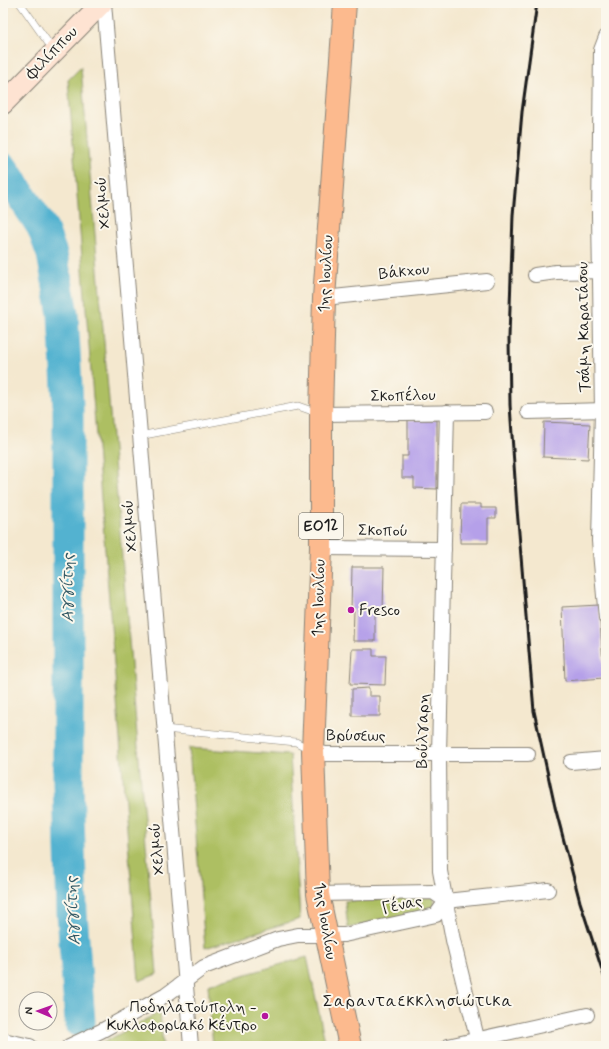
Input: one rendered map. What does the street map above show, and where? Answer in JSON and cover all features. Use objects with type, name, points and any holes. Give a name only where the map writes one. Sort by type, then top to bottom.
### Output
[{"type":"main road","name":"Φιλίππου","points":[[3,104],[103,3]]},
{"type":"main road","name":"1ης Ιουλίου","points":[[345,3],[324,298],[321,414],[321,548],[313,752],[318,894],[350,1046]]},
{"type":"street","name":"Χελμού","points":[[103,3],[163,729],[191,1046]]},
{"type":"street","name":"Τσάμη Καρατάσου","points":[[606,37],[601,50],[604,410],[603,541],[606,618]]},
{"type":"street","points":[[535,275],[556,272],[603,271]]},
{"type":"street","name":"Βάκχου","points":[[324,298],[487,281]]},
{"type":"street","points":[[528,412],[604,410]]},
{"type":"street","name":"Βούλγαρη","points":[[447,412],[439,754],[440,864],[446,901],[478,1043]]},
{"type":"street","name":"Σκοπέλου","points":[[321,414],[485,412]]},
{"type":"street","name":"Σκοπού","points":[[321,548],[444,549]]},
{"type":"street","name":"Βρύσεως","points":[[313,752],[326,754],[528,754]]},
{"type":"street","points":[[571,762],[606,759]]},
{"type":"street","name":"Γένας","points":[[69,1046],[89,1038],[166,995],[207,966],[278,939],[298,935],[326,936],[353,933],[436,915],[446,901],[548,890]]},
{"type":"street","points":[[318,894],[433,892],[446,901]]},
{"type":"street","points":[[448,1046],[478,1043],[587,1015]]},
{"type":"street","points":[[3,1040],[30,1046]]},
{"type":"lane","points":[[20,3],[54,51]]},
{"type":"lane","points":[[139,436],[298,406],[321,414]]},
{"type":"lane","name":"Βρύσεως","points":[[163,729],[296,742],[313,752]]},
{"type":"green space","points":[[81,67],[157,974],[139,981],[68,80]]},
{"type":"green space","points":[[189,748],[290,755],[300,919],[205,948]]},
{"type":"green space","points":[[434,897],[435,910],[348,928],[345,901]]},
{"type":"green space","name":"Ποδηλατούπολη - Κυκλοφοριακό Κέντρο","points":[[307,957],[326,1046],[213,1046],[208,985]]},
{"type":"green space","points":[[160,1012],[163,1046],[97,1046]]},
{"type":"building","points":[[408,420],[437,420],[437,489],[414,488],[414,478],[402,478],[402,456],[408,456]]},
{"type":"building","points":[[544,422],[590,424],[588,459],[543,457]]},
{"type":"building","points":[[461,504],[481,504],[481,508],[496,508],[496,518],[488,518],[488,543],[460,543]]},
{"type":"building","points":[[352,567],[384,567],[383,613],[375,613],[375,641],[353,641],[354,610],[351,610]]},
{"type":"building","points":[[599,605],[604,678],[565,681],[562,607]]},
{"type":"building","points":[[352,649],[373,649],[373,656],[386,656],[385,685],[350,684]]},
{"type":"building","points":[[369,688],[369,696],[380,696],[380,716],[352,716],[352,689]]},
{"type":"waterway","name":"Αγγίτης","points":[[3,168],[42,227],[52,254],[63,314],[68,406],[68,782],[72,913],[80,1022]]},
{"type":"railway","points":[[537,3],[522,112],[513,215],[509,338],[510,405],[517,509],[534,711],[555,807],[580,902],[606,982]]},
{"type":"place","name":"Fresco","points":[[351,610]]},
{"type":"place","name":"Ποδηλατούπολη - Κυκλοφοριακό Κέντρο","points":[[265,1016]]},
{"type":"district","name":"Σαρανταεκκλησιώτικα","points":[[418,1001]]}]
